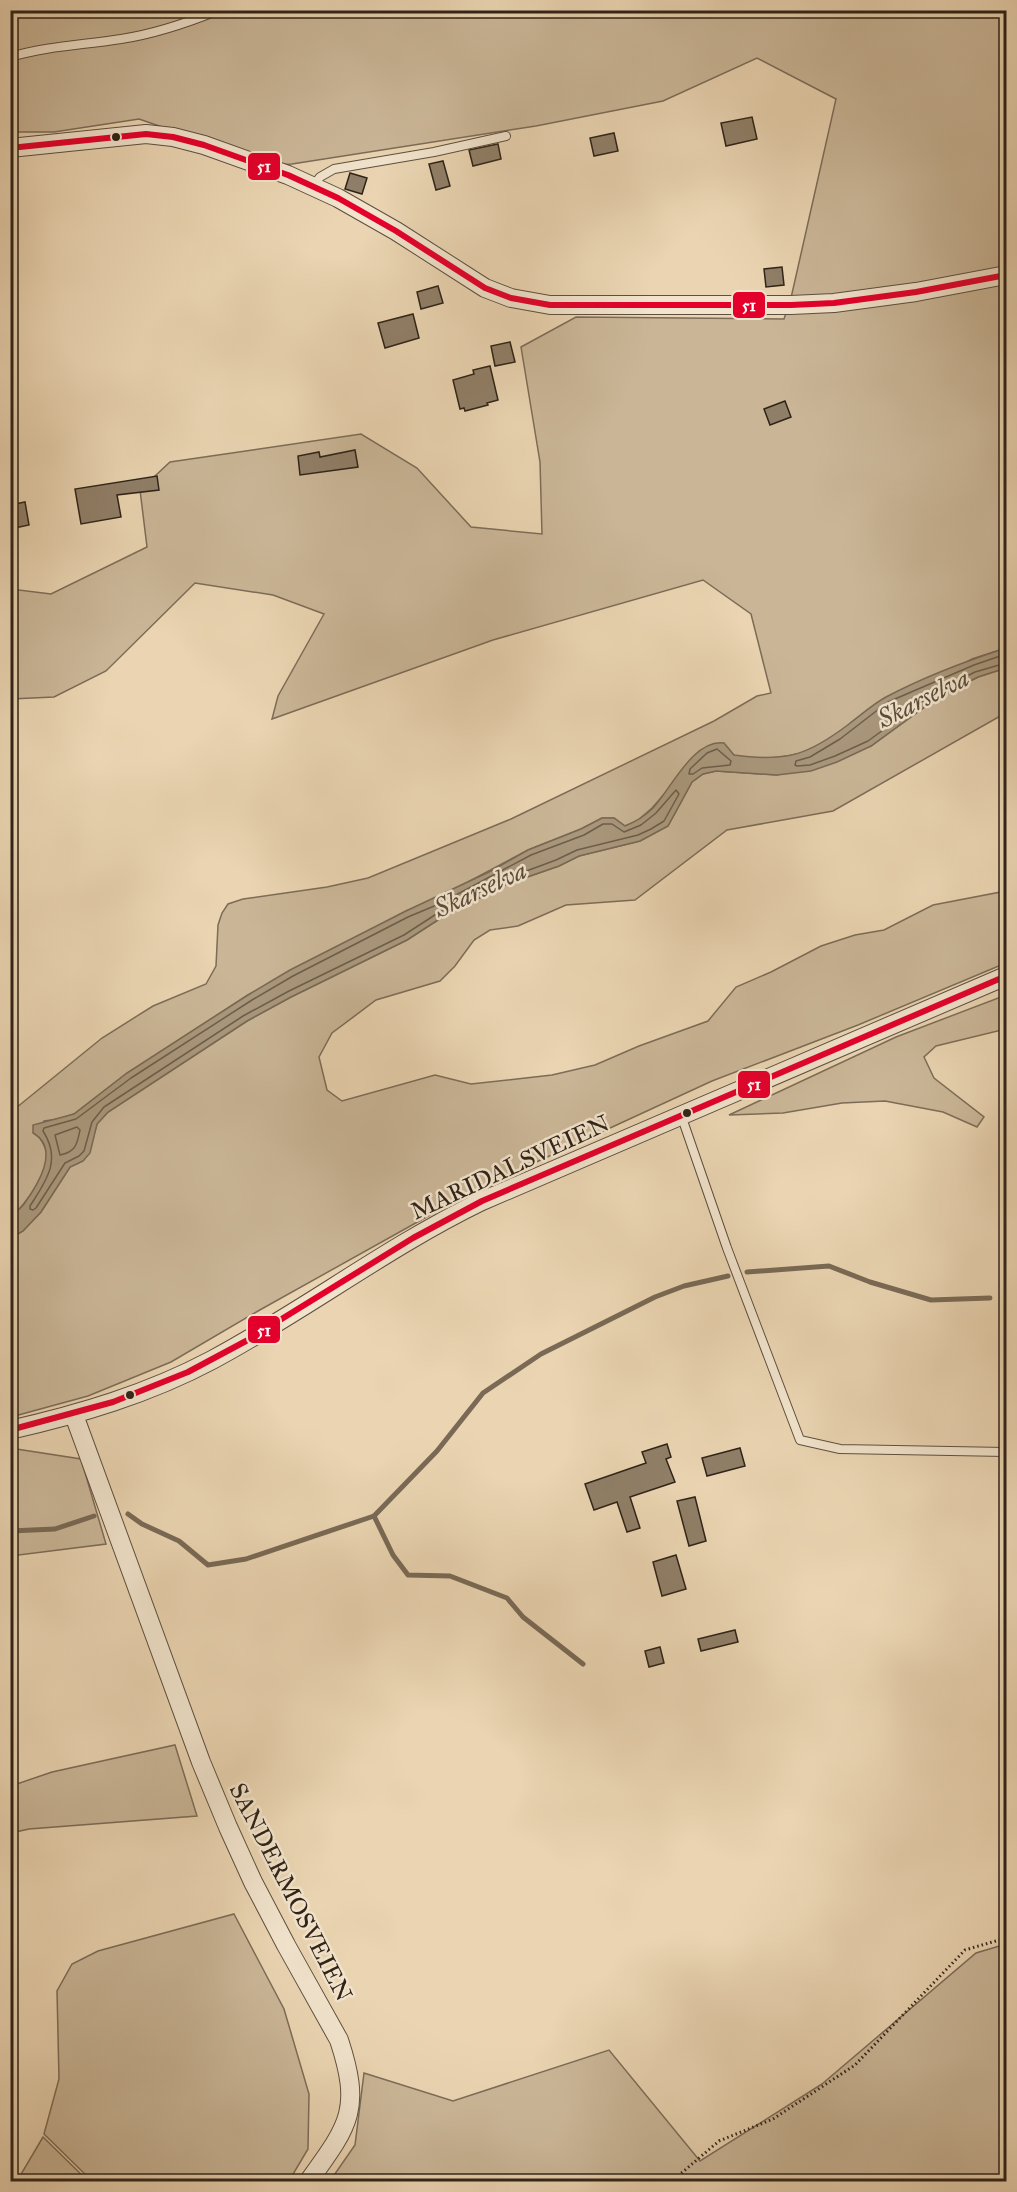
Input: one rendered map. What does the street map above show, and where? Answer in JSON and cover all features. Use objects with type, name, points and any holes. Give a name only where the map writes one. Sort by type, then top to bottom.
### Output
[{"type":"street","points":[[10,148],[71,143],[134,134],[180,139],[223,151],[313,186],[396,231],[485,288],[511,298],[536,303],[568,306],[834,303],[916,292],[1006,275]]},
{"type":"street","name":"MARIDALSVEIEN","points":[[10,1430],[74,1415],[120,1400],[188,1372],[244,1342],[463,1210],[1006,976]]},
{"type":"street","name":"SANDERMOSVEIEN","points":[[74,1415],[205,1773],[253,1882],[339,2040],[346,2062],[352,2101],[345,2124],[336,2143],[308,2181]]},
{"type":"lane","points":[[10,57],[53,46],[130,37],[189,22],[219,10]]},
{"type":"lane","points":[[313,186],[320,177],[334,168],[434,152],[507,136]]},
{"type":"lane","points":[[681,1115],[727,1248],[800,1440],[840,1449],[1006,1452]]},
{"type":"path","points":[[671,2181],[719,2141],[773,2119],[855,2065],[965,1950],[1006,1938]]},
{"type":"shaded area","points":[[11,11],[1006,11],[1006,648],[972,659],[807,752],[759,759],[732,755],[726,748],[666,792],[637,821],[625,826],[614,818],[602,818],[528,850],[436,899],[406,911],[248,995],[127,1073],[74,1114],[44,1121],[40,1137],[46,1150],[45,1169],[36,1188],[11,1219],[11,1112],[102,1038],[153,1006],[206,984],[216,966],[218,925],[228,904],[243,899],[327,887],[368,878],[511,819],[714,721],[757,696],[771,693],[751,614],[703,580],[493,640],[272,719],[278,696],[324,614],[273,595],[195,583],[106,671],[54,697],[11,699],[11,589],[51,594],[147,547],[140,490],[170,462],[361,434],[417,468],[471,527],[542,534],[540,462],[521,347],[576,317],[784,319],[791,298],[836,99],[757,58],[663,101],[536,126],[273,165],[139,119],[54,132],[11,132]]},
{"type":"shaded area","points":[[1006,668],[1006,714],[833,811],[727,830],[635,900],[566,905],[518,926],[490,930],[474,940],[455,966],[440,981],[376,1000],[332,1033],[319,1057],[327,1090],[342,1101],[435,1075],[471,1084],[552,1075],[595,1065],[708,1021],[736,987],[821,946],[855,935],[884,930],[933,905],[1006,891],[1006,963],[858,1025],[712,1081],[532,1164],[430,1215],[171,1362],[88,1396],[11,1417],[10,1238],[23,1231],[41,1212],[70,1167],[83,1161],[89,1153],[97,1124],[108,1112],[247,1021],[407,940],[444,916],[507,884],[559,866],[579,856],[640,841],[668,826],[692,782],[703,774],[716,771],[777,775],[871,746],[937,698],[978,677]]},
{"type":"shaded area","points":[[1006,995],[1006,1029],[936,1046],[924,1057],[934,1078],[984,1117],[977,1127],[943,1112],[885,1101],[842,1103],[783,1113],[729,1115],[896,1037]]},
{"type":"shaded area","points":[[10,1448],[81,1459],[106,1544],[11,1556]]},
{"type":"shaded area","points":[[175,1745],[197,1816],[29,1829],[11,1833],[11,1786],[52,1772]]},
{"type":"shaded area","points":[[234,1914],[284,2009],[309,2094],[308,2149],[289,2181],[92,2181],[44,2134],[59,2079],[57,1991],[72,1964],[98,1951]]},
{"type":"shaded area","points":[[1006,1944],[1006,2181],[330,2181],[355,2145],[364,2073],[453,2101],[609,2050],[700,2161],[822,2084],[976,1953]]},
{"type":"shaded area","points":[[43,2137],[88,2181],[17,2181]]},
{"type":"water","name":"Skarselva","points":[[1006,648],[1006,668],[978,677],[937,698],[871,746],[811,771],[777,775],[716,771],[703,774],[692,782],[668,826],[640,841],[579,856],[559,866],[507,884],[444,916],[407,940],[247,1021],[108,1112],[97,1124],[90,1153],[83,1161],[70,1167],[41,1212],[23,1231],[11,1238],[11,1219],[35,1188],[46,1158],[41,1140],[33,1133],[33,1125],[74,1114],[127,1073],[290,970],[491,871],[528,850],[602,818],[614,818],[625,826],[632,823],[653,808],[693,757],[702,749],[713,744],[724,743],[734,755],[752,757],[782,757],[808,750],[834,735],[886,697],[945,670]]},
{"type":"building","points":[[752,117],[757,139],[726,146],[721,123]]},
{"type":"building","points":[[614,133],[618,151],[594,156],[590,138]]},
{"type":"building","points":[[498,144],[501,159],[473,166],[469,150]]},
{"type":"building","points":[[443,161],[450,186],[436,190],[429,164]]},
{"type":"building","points":[[350,173],[367,178],[362,194],[345,189]]},
{"type":"building","points":[[782,267],[784,285],[766,287],[764,269]]},
{"type":"building","points":[[438,286],[443,303],[421,309],[417,292]]},
{"type":"building","points":[[413,314],[419,338],[385,348],[378,323]]},
{"type":"building","points":[[510,342],[515,362],[495,366],[491,346]]},
{"type":"building","points":[[490,366],[498,400],[465,411],[464,408],[460,409],[453,380],[474,374],[473,370]]},
{"type":"building","points":[[785,401],[791,417],[770,425],[764,409]]},
{"type":"building","points":[[355,450],[358,467],[300,475],[298,456],[319,452],[320,457]]},
{"type":"building","points":[[157,476],[159,490],[117,495],[121,517],[81,524],[75,489]]},
{"type":"building","points":[[25,502],[29,525],[10,529],[10,505]]},
{"type":"building","points":[[667,1444],[671,1457],[666,1459],[675,1482],[630,1497],[640,1528],[627,1532],[617,1502],[594,1510],[585,1484],[646,1463],[642,1452]]},
{"type":"building","points":[[740,1448],[745,1466],[707,1476],[702,1458]]},
{"type":"building","points":[[695,1497],[706,1541],[689,1546],[677,1501]]},
{"type":"building","points":[[676,1555],[686,1589],[662,1596],[653,1562]]},
{"type":"building","points":[[735,1630],[738,1642],[701,1651],[698,1639]]},
{"type":"building","points":[[660,1647],[664,1663],[649,1667],[645,1651]]},
{"type":"waterway","points":[[747,1272],[829,1266],[870,1282],[931,1300],[990,1298]]},
{"type":"waterway","points":[[128,1514],[142,1524],[179,1541],[208,1565],[246,1559],[374,1516],[437,1451],[483,1393],[541,1354],[655,1297],[684,1286],[728,1276]]},
{"type":"waterway","points":[[10,1531],[55,1529],[94,1516]]},
{"type":"waterway","points":[[374,1516],[393,1555],[408,1575],[450,1576],[507,1598],[523,1617],[583,1664]]},
{"type":"transit line","name":"51","points":[[10,148],[146,134],[173,137],[204,145],[288,175],[338,198],[396,231],[485,288],[511,298],[550,305],[834,303],[916,292],[1006,275]]},
{"type":"transit line","name":"51","points":[[10,1430],[113,1402],[188,1372],[246,1341],[413,1238],[482,1201],[1006,976]]}]
